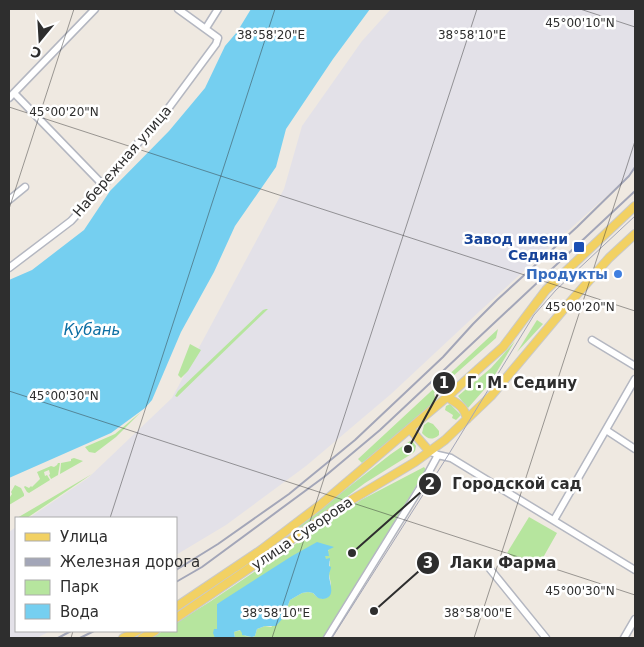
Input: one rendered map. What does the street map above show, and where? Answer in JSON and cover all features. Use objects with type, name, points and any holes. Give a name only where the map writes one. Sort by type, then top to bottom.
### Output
[{"type":"main road","name":"улица Суворова","points":[[178,606],[268,545],[320,505],[448,397],[503,347],[546,290],[635,206]]},
{"type":"main road","name":"улица Суворова","points":[[178,617],[338,508],[415,462],[445,440],[490,396],[609,258],[635,234]]},
{"type":"main road","points":[[448,397],[462,407],[467,419]]},
{"type":"main road","points":[[410,428],[429,451]]},
{"type":"main road","points":[[123,638],[135,632]]},
{"type":"main road","points":[[142,638],[153,632]]},
{"type":"street","points":[[95,9],[12,95],[103,185]]},
{"type":"street","points":[[178,9],[206,28],[218,9]]},
{"type":"street","name":"Набережная улица","points":[[9,268],[70,221],[156,125],[216,44],[218,38],[206,28]]},
{"type":"street","points":[[9,200],[25,187]]},
{"type":"street","points":[[592,340],[635,366]]},
{"type":"street","points":[[554,520],[635,379]]},
{"type":"street","points":[[606,430],[635,448]]},
{"type":"street","points":[[429,451],[451,458],[635,570]]},
{"type":"street","points":[[327,638],[420,488],[438,455]]},
{"type":"street","points":[[490,569],[546,638]]},
{"type":"street","points":[[624,638],[635,619]]},
{"type":"shaded area","points":[[391,9],[635,9],[635,170],[391,394],[306,466],[226,525],[178,554],[178,517],[30,517],[88,478],[172,398],[284,189],[302,126],[362,41]]},
{"type":"shaded area","points":[[15,528],[15,632],[48,632],[37,638],[9,638],[9,532]]},
{"type":"green space","points":[[268,309],[177,397],[175,396],[178,391]]},
{"type":"green space","points":[[537,320],[543,324],[517,352]]},
{"type":"green space","points":[[498,329],[496,338],[434,393],[436,402],[362,463],[358,459]]},
{"type":"green space","points":[[515,341],[490,383],[468,408],[458,396],[491,368]]},
{"type":"green space","points":[[190,344],[201,350],[188,371],[181,378],[178,375]]},
{"type":"green space","points":[[450,404],[461,415],[456,420],[452,418],[453,415],[445,410],[446,406]]},
{"type":"green space","points":[[141,412],[116,437],[95,453],[89,452],[85,447],[115,434]]},
{"type":"green space","points":[[428,422],[433,424],[439,431],[439,435],[432,439],[422,433],[424,425]]},
{"type":"green space","points":[[410,441],[416,446],[413,453],[365,483],[296,531],[295,529]]},
{"type":"green space","points":[[74,458],[83,461],[60,474],[61,463],[71,461]]},
{"type":"green space","points":[[60,463],[58,475],[51,479],[49,470],[44,472],[45,476],[47,475],[50,480],[29,493],[27,492],[25,486],[32,487],[40,479],[37,472],[51,466],[54,467]]},
{"type":"green space","points":[[424,467],[426,470],[323,638],[235,638],[234,632],[241,630],[245,636],[252,637],[255,636],[257,629],[265,626],[271,627],[283,618],[290,600],[302,593],[313,593],[321,598],[328,597],[331,584],[329,574],[330,561],[325,559],[325,557],[330,549],[217,604],[215,638],[151,638],[161,632],[178,632],[178,622],[361,500]]},
{"type":"green space","points":[[92,474],[28,517],[19,517]]},
{"type":"green space","points":[[15,485],[21,488],[24,496],[9,505],[9,498]]},
{"type":"green space","points":[[529,517],[557,533],[536,570],[507,553]]},
{"type":"water","name":"Кубань","points":[[251,9],[370,9],[333,59],[286,129],[276,167],[235,226],[214,272],[181,332],[152,400],[145,408],[111,433],[9,478],[9,280],[32,270],[84,230],[110,191],[169,131],[205,88],[225,46],[237,32]]},
{"type":"water","points":[[317,542],[334,547],[328,550],[329,556],[325,556],[326,559],[330,558],[330,596],[321,599],[313,593],[302,593],[290,600],[283,618],[276,626],[265,626],[257,629],[255,636],[252,637],[242,635],[240,630],[234,632],[235,638],[215,638],[213,633],[214,629],[217,629],[217,604]]},
{"type":"tram line","points":[[332,638],[447,457],[534,315],[556,290],[635,216]]},
{"type":"railway","points":[[178,569],[218,544],[289,494],[355,440],[443,357],[497,300],[577,227],[629,176],[635,167]]},
{"type":"railway","points":[[178,581],[202,567],[324,477],[380,430],[635,191]]},
{"type":"railway","points":[[58,638],[69,632]]},
{"type":"railway","points":[[80,638],[92,632]]},
{"type":"place","name":"Завод имени Седина","points":[[579,247]]},
{"type":"place","name":"Продукты","points":[[618,274]]},
{"type":"place","name":"Г. М. Седину","points":[[408,449]]},
{"type":"place","name":"Городской сад","points":[[352,553]]},
{"type":"place","name":"Лаки Фарма","points":[[374,611]]}]
